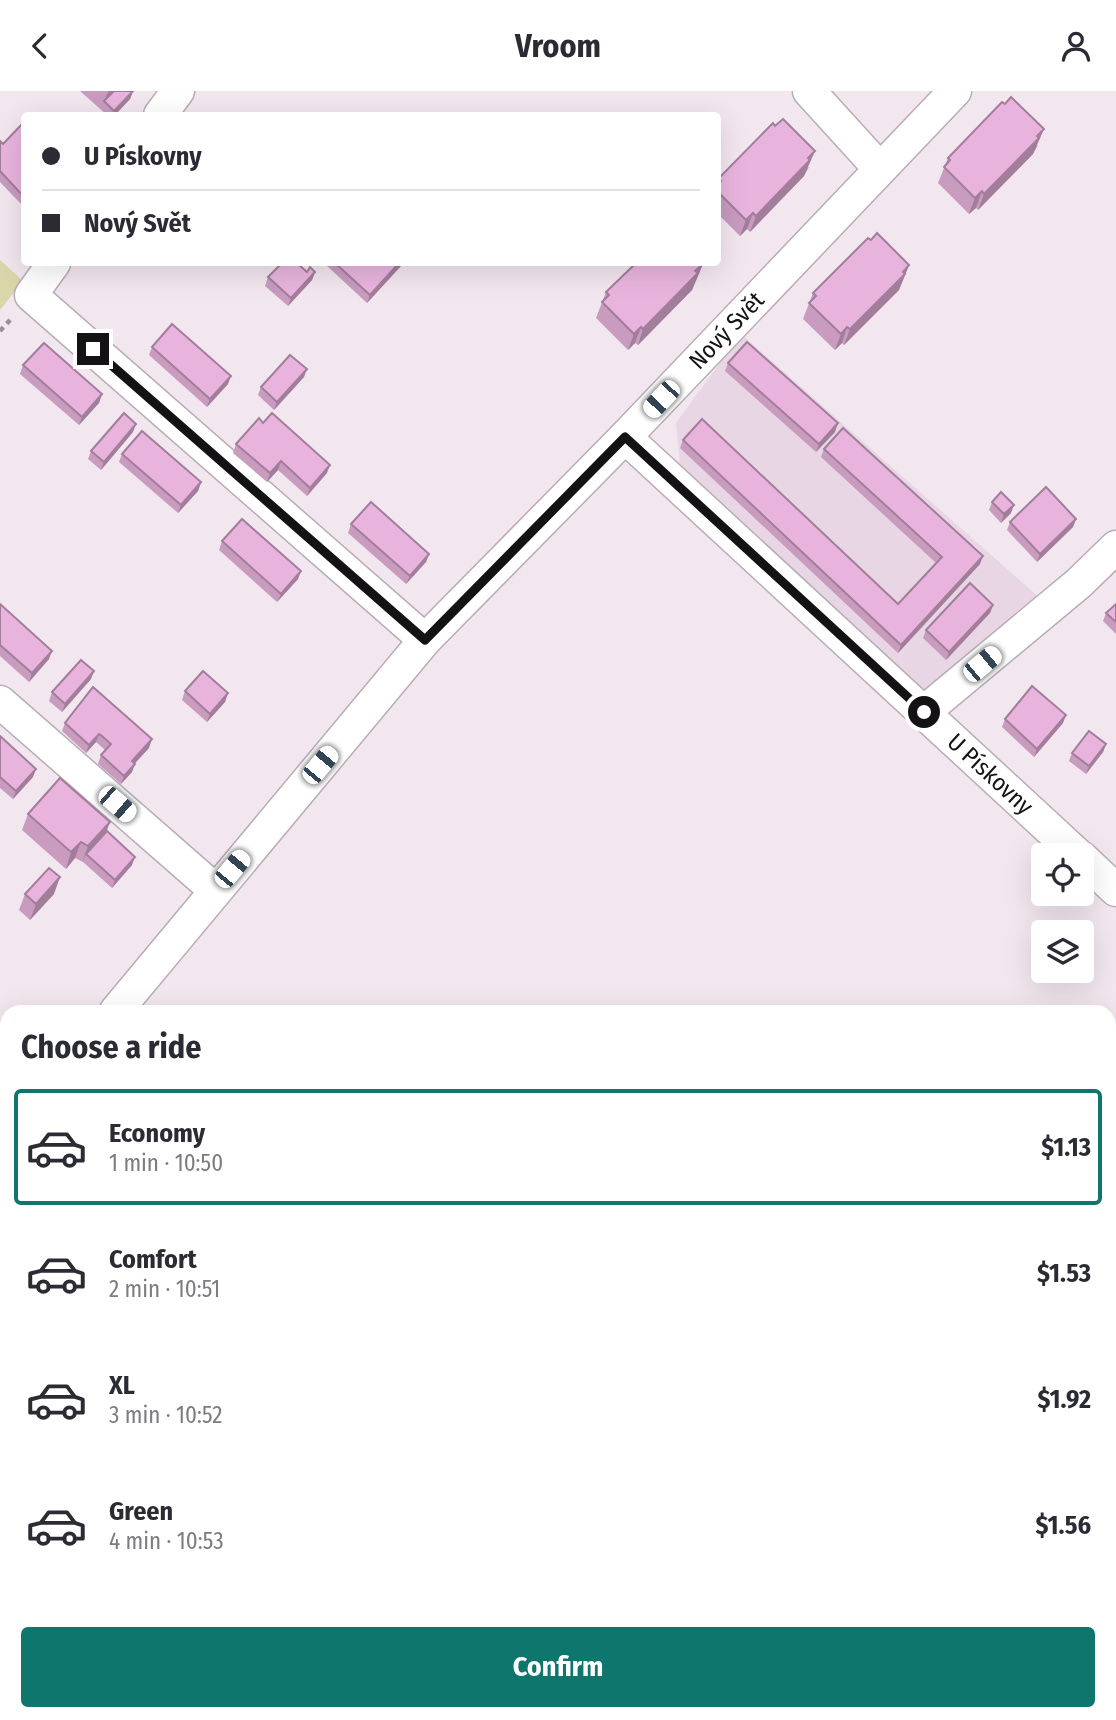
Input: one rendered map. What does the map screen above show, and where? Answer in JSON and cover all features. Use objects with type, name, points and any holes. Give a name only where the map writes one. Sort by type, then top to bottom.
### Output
[{"type":"street","points":[[162,112],[178,91]]},
{"type":"street","points":[[809,91],[880,169]]},
{"type":"street","name":"Nový Svět","points":[[121,1005],[425,640],[625,437],[955,91]]},
{"type":"street","points":[[52,266],[31,295],[425,640]]},
{"type":"street","name":"U Pískovny","points":[[625,437],[1065,843]]},
{"type":"street","points":[[924,712],[1079,583],[1116,547]]},
{"type":"street","points":[[0,702],[215,890]]},
{"type":"street","name":"U Pískovny","points":[[1094,870],[1116,890]]},
{"type":"shaded area","points":[[0,260],[23,281],[0,310]]},
{"type":"shaded area","points":[[741,334],[1041,599],[926,702],[681,476],[676,423]]},
{"type":"building","points":[[114,91],[133,91],[114,111],[104,101]]},
{"type":"building","points":[[1011,97],[1044,129],[1037,136],[1039,138],[984,194],[982,191],[975,198],[944,167],[950,160],[948,158],[1002,102],[1005,104]]},
{"type":"building","points":[[783,119],[815,151],[808,158],[810,160],[756,216],[753,213],[746,220],[721,195],[721,176],[773,123],[775,126]]},
{"type":"building","points":[[21,125],[21,194],[0,171],[0,141],[3,144]]},
{"type":"building","points":[[877,233],[909,265],[903,272],[905,274],[850,329],[847,327],[841,334],[809,303],[816,296],[813,293],[868,238],[871,240]]},
{"type":"building","points":[[279,266],[300,266],[307,272],[310,267],[315,272],[291,298],[268,277]]},
{"type":"building","points":[[338,266],[396,266],[370,295]]},
{"type":"building","points":[[633,266],[701,266],[695,271],[698,273],[643,329],[641,327],[634,334],[602,302],[609,295],[606,292]]},
{"type":"building","points":[[172,324],[231,376],[210,399],[152,347]]},
{"type":"building","points":[[747,342],[838,423],[819,444],[728,363]]},
{"type":"building","points":[[44,343],[102,394],[82,417],[23,365]]},
{"type":"building","points":[[290,355],[307,369],[277,402],[261,387]]},
{"type":"building","points":[[124,413],[136,424],[104,462],[91,451]]},
{"type":"building","points":[[272,413],[330,465],[310,488],[281,461],[270,473],[236,444],[259,418],[263,423]]},
{"type":"building","points":[[702,419],[898,604],[942,557],[824,449],[843,428],[983,556],[901,645],[683,440]]},
{"type":"building","points":[[142,431],[201,482],[181,505],[122,454]]},
{"type":"building","points":[[1046,487],[1076,519],[1040,554],[1010,522]]},
{"type":"building","points":[[1001,492],[1014,505],[1004,514],[992,502]]},
{"type":"building","points":[[371,502],[429,554],[410,576],[351,524]]},
{"type":"building","points":[[242,519],[301,571],[281,594],[222,541]]},
{"type":"building","points":[[970,583],[993,605],[949,652],[926,630]]},
{"type":"building","points":[[0,604],[52,651],[32,673],[0,645]]},
{"type":"building","points":[[1116,604],[1116,622],[1106,613]]},
{"type":"building","points":[[81,660],[94,671],[65,704],[52,692]]},
{"type":"building","points":[[203,671],[228,693],[210,714],[185,691]]},
{"type":"building","points":[[1032,686],[1066,715],[1037,749],[1005,719]]},
{"type":"building","points":[[93,687],[152,739],[132,761],[135,764],[124,776],[101,755],[111,744],[99,734],[89,745],[65,723]]},
{"type":"building","points":[[1089,731],[1106,744],[1089,766],[1072,753]]},
{"type":"building","points":[[0,736],[36,769],[16,791],[0,777]]},
{"type":"building","points":[[60,778],[110,822],[88,846],[81,842],[71,852],[28,814]]},
{"type":"building","points":[[107,831],[135,857],[115,880],[86,854]]},
{"type":"building","points":[[49,868],[60,877],[36,904],[25,894]]},
{"type":"route","points":[[93,349],[425,640],[625,437],[924,712]]}]
